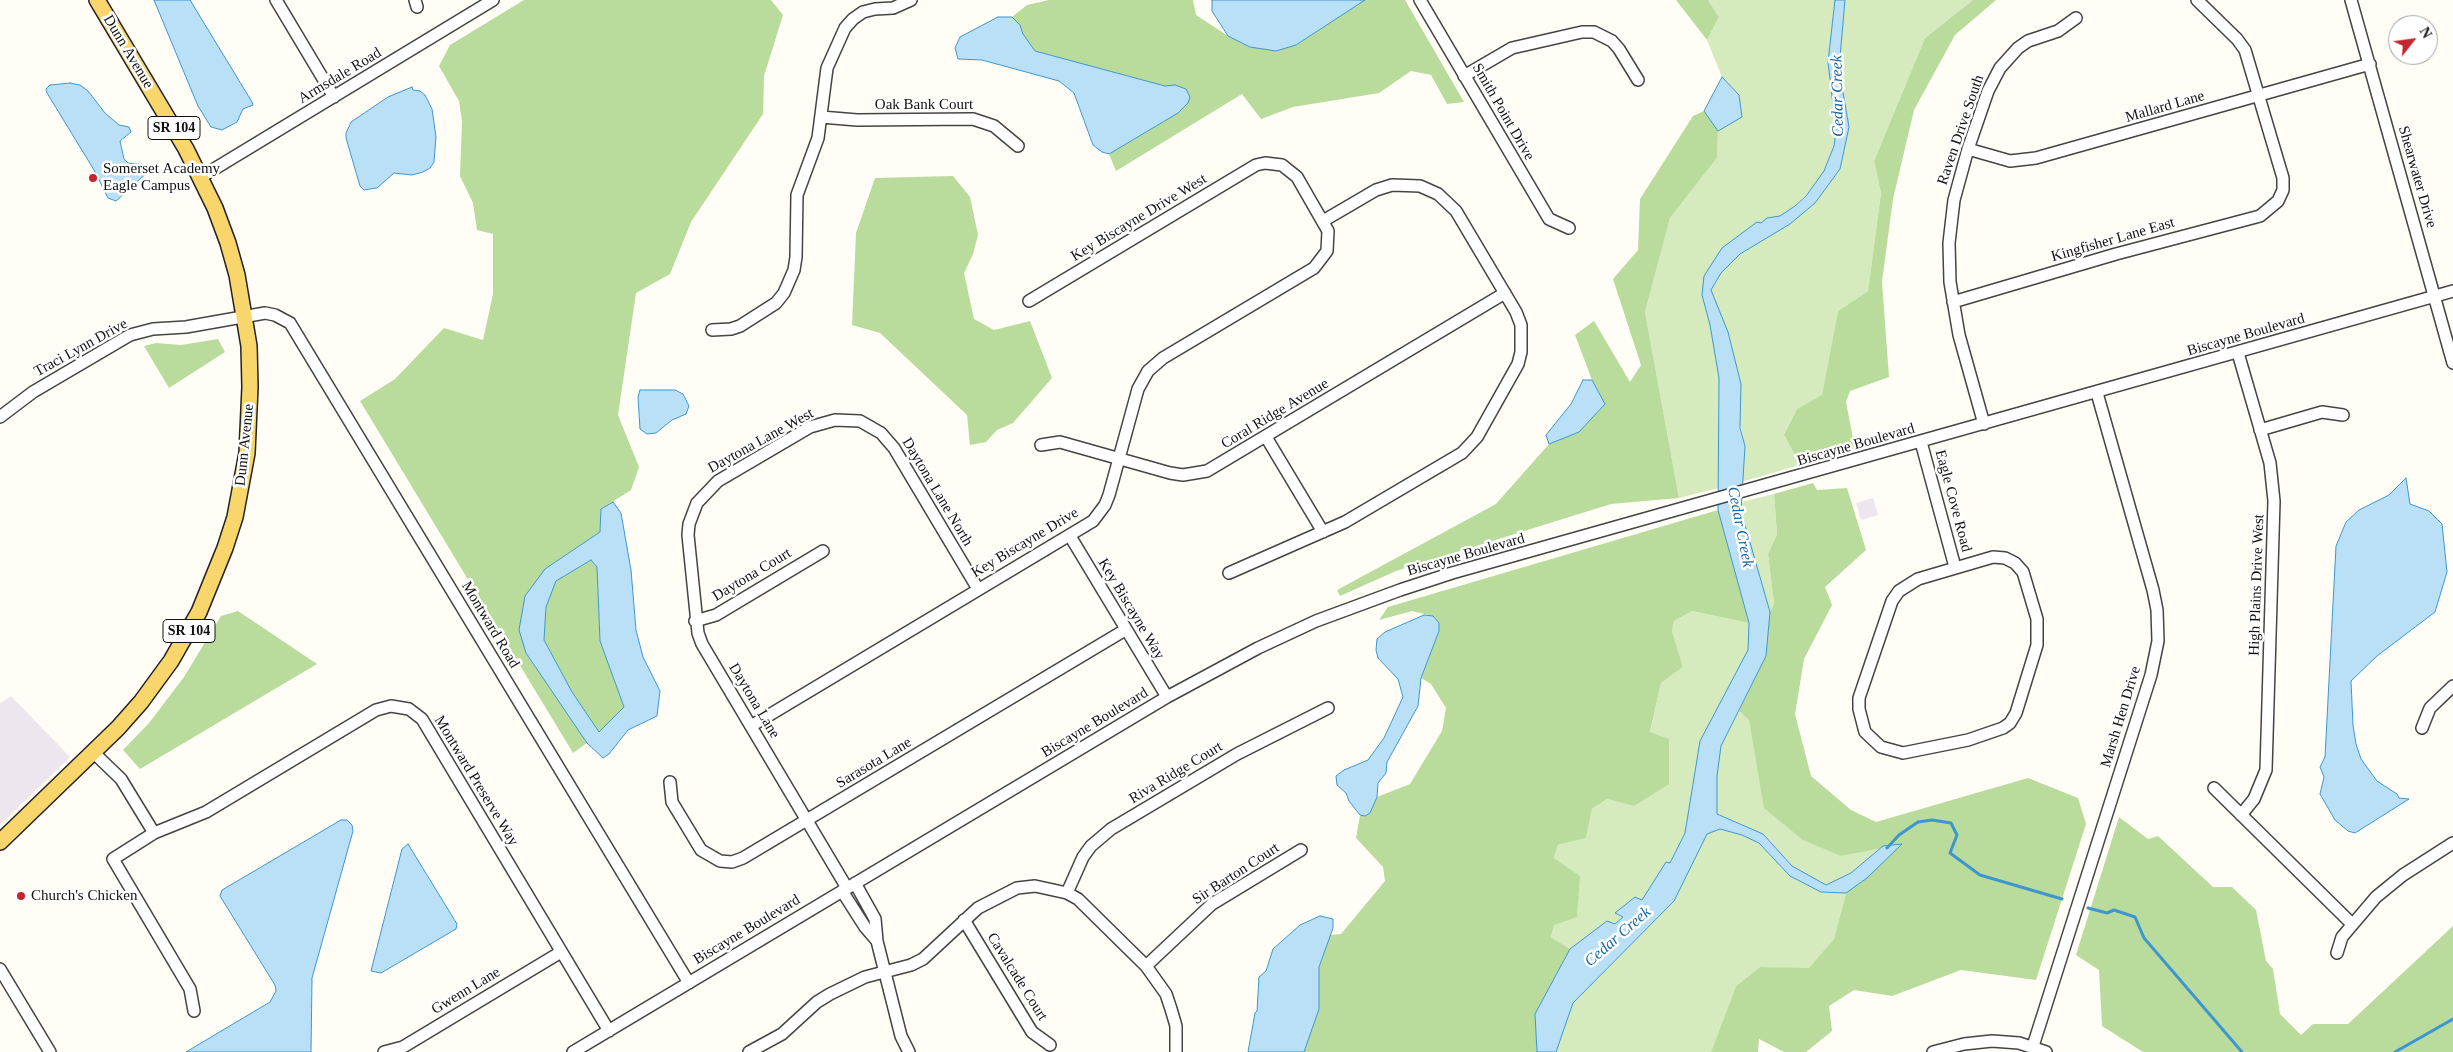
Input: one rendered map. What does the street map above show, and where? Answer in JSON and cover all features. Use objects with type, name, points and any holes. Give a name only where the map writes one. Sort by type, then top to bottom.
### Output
[{"type":"main road","name":"Dunn Avenue","points":[[0,842],[93,752],[141,702],[171,661],[199,612],[225,548],[235,517],[242,483],[250,420],[250,364],[245,316],[228,243],[201,176],[97,0]]},
{"type":"street","points":[[276,0],[334,96]]},
{"type":"street","name":"Armsdale Road","points":[[201,176],[493,0]]},
{"type":"street","points":[[712,330],[731,329],[740,326],[776,303],[790,282],[796,257],[797,195],[818,138],[822,117],[824,78],[845,28],[863,12],[893,8],[911,0]]},
{"type":"street","name":"Smith Point Drive","points":[[1420,0],[1548,220],[1569,228]]},
{"type":"street","points":[[2197,0],[2242,45],[2259,96]]},
{"type":"street","name":"Shearwater Drive","points":[[2352,0],[2453,362]]},
{"type":"street","name":"Raven Drive South","points":[[1984,424],[1958,336],[1953,302],[1949,262],[1954,200],[1968,149],[1988,91],[2000,68],[2009,55],[2028,42],[2058,31],[2076,18]]},
{"type":"street","points":[[1464,76],[1512,48],[1582,32],[1594,32],[1612,41],[1620,49],[1638,80]]},
{"type":"street","name":"Mallard Lane","points":[[1968,149],[2010,161],[2036,158],[2370,64]]},
{"type":"street","name":"Kingfisher Lane East","points":[[1953,302],[2116,254],[2260,216],[2278,201],[2283,190],[2283,178],[2259,96]]},
{"type":"street","name":"Oak Bank Court","points":[[822,117],[857,120],[973,119],[994,126],[1018,146]]},
{"type":"street","name":"Key Biscayne Drive West","points":[[1029,301],[1256,166],[1265,163],[1273,163],[1290,170],[1297,177],[1323,221]]},
{"type":"street","points":[[1229,572],[1345,522],[1471,446],[1518,364],[1522,340],[1516,312],[1456,211],[1444,198],[1432,190],[1407,184],[1392,185],[1376,190],[1323,221]]},
{"type":"street","name":"Key Biscayne Drive","points":[[751,726],[978,589],[1070,536],[1093,520],[1102,509],[1109,495],[1138,388],[1154,365],[1314,268],[1327,251],[1329,240],[1323,221]]},
{"type":"street","name":"Biscayne Boulevard","points":[[573,1052],[1167,697],[1258,648],[1358,605],[1452,573],[2097,393],[2453,291]]},
{"type":"street","name":"Coral Ridge Avenue","points":[[1041,445],[1060,442],[1170,473],[1196,474],[1218,466],[1505,293]]},
{"type":"street","name":"Montward Road","points":[[245,316],[266,313],[275,315],[290,323],[295,330],[689,983]]},
{"type":"street","name":"Traci Lynn Drive","points":[[0,417],[33,392],[130,335],[153,329],[186,327],[245,316]]},
{"type":"street","name":"High Plains Drive West","points":[[2238,353],[2270,463],[2274,501],[2267,753],[2261,786],[2254,799],[2241,815]]},
{"type":"street","name":"Marsh Hen Drive","points":[[2033,1046],[2151,675],[2158,641],[2157,610],[2153,590],[2097,393]]},
{"type":"street","points":[[2260,430],[2322,412],[2343,415]]},
{"type":"street","name":"Daytona Lane West","points":[[692,514],[697,503],[710,487],[810,427],[834,420],[860,421]]},
{"type":"street","name":"Daytona Lane North","points":[[860,421],[881,433],[894,448],[978,589]]},
{"type":"street","points":[[1266,437],[1323,532]]},
{"type":"street","name":"Eagle Cove Road","points":[[1922,442],[1956,567]]},
{"type":"street","name":"Daytona Lane","points":[[692,514],[688,535],[695,621],[702,644],[848,887],[876,919],[877,941],[901,1036],[909,1052]]},
{"type":"street","name":"Key Biscayne Way","points":[[1070,536],[1167,697]]},
{"type":"street","name":"Daytona Court","points":[[695,621],[716,615],[823,551]]},
{"type":"street","points":[[1993,557],[2005,558],[2016,564],[2027,581],[2035,608],[2038,630],[2037,645],[2016,713],[2010,723],[1993,734],[1915,752],[1892,752],[1873,741],[1866,732],[1859,709],[1859,698],[1892,600],[1908,584],[1956,567],[1993,557]]},
{"type":"street","name":"Sarasota Lane","points":[[670,782],[672,802],[701,850],[720,861],[732,862],[743,858],[1126,630]]},
{"type":"street","points":[[2422,728],[2430,708],[2453,686]]},
{"type":"street","name":"Montward Preserve Way","points":[[194,1011],[190,989],[113,859],[154,833],[206,812],[376,710],[391,706],[409,709],[422,719],[609,1031]]},
{"type":"street","name":"Riva Ridge Court","points":[[1066,893],[1084,857],[1092,846],[1110,829],[1237,754],[1328,708]]},
{"type":"street","points":[[93,752],[121,780],[154,833]]},
{"type":"street","points":[[2214,788],[2352,924]]},
{"type":"street","points":[[2337,953],[2342,937],[2389,885],[2453,843]]},
{"type":"street","name":"Sir Barton Court","points":[[1146,966],[1212,904],[1301,850]]},
{"type":"street","points":[[749,1052],[770,1047],[806,1012],[830,994],[865,977],[912,965],[923,959],[934,951],[978,908],[1018,888],[1036,886],[1066,893],[1089,908],[1146,966],[1166,994],[1172,1009],[1176,1026],[1176,1052]]},
{"type":"street","name":"Cavalcade Court","points":[[964,920],[1032,1032],[1050,1044]]},
{"type":"street","name":"Gwenn Lane","points":[[384,1052],[403,1046],[561,952]]},
{"type":"street","points":[[0,969],[50,1052]]},
{"type":"street","points":[[1933,1052],[1977,1042],[2004,1041],[2033,1046],[2046,1052]]},
{"type":"shaded area","points":[[1873,498],[1878,515],[1861,520],[1856,503]]},
{"type":"shaded area","points":[[11,696],[70,757],[0,825],[0,703]]},
{"type":"green space","points":[[524,0],[771,0],[783,15],[764,76],[763,114],[691,222],[670,274],[636,293],[618,415],[639,467],[631,490],[601,509],[600,532],[545,569],[526,653],[587,743],[573,753],[360,401],[395,379],[444,328],[483,340],[493,294],[493,234],[477,230],[473,203],[460,176],[462,121],[459,101],[439,66],[450,45]]},
{"type":"green space","points":[[1049,0],[1193,0],[1196,15],[1228,36],[1250,47],[1296,45],[1365,0],[1405,0],[1464,102],[1447,104],[1431,75],[1411,71],[1379,93],[1293,107],[1261,119],[1242,94],[1116,171],[1109,154],[1178,113],[1175,85],[1165,86],[1035,51],[1023,34],[1020,25],[1012,17],[1027,5]]},
{"type":"green space","points":[[1676,0],[1708,0],[1719,17],[1707,40]]},
{"type":"green space","points":[[1708,0],[1835,0],[1828,62],[1836,131],[1834,146],[1824,171],[1816,184],[1795,206],[1780,216],[1767,218],[1702,295],[1710,325],[1719,378],[1718,488],[1679,498],[1645,312],[1670,218],[1717,158],[1718,131],[1742,117],[1739,95],[1722,77],[1707,40],[1719,17]]},
{"type":"green space","points":[[1845,0],[1973,0],[1925,38],[1874,161],[1881,193],[1868,291],[1838,311],[1822,396],[1797,409],[1784,433],[1800,465],[1741,482],[1745,446],[1711,290],[1721,273],[1740,254],[1790,224],[1815,203],[1840,169],[1849,127],[1839,69]]},
{"type":"green space","points":[[1973,0],[1996,0],[1955,35],[1914,110],[1893,199],[1882,282],[1889,377],[1850,391],[1846,402],[1855,449],[1800,465],[1784,434],[1797,409],[1822,395],[1838,311],[1868,291],[1881,193],[1874,161],[1925,38]]},
{"type":"green space","points":[[1704,111],[1718,131],[1717,158],[1670,218],[1645,312],[1679,498],[1611,504],[1396,571],[1340,596],[1337,590],[1496,504],[1549,444],[1579,432],[1605,404],[1592,380],[1575,335],[1594,321],[1630,382],[1641,365],[1613,279],[1638,250],[1640,199],[1693,116]]},
{"type":"green space","points":[[953,176],[970,197],[978,235],[973,254],[964,273],[974,319],[994,330],[1030,321],[1052,378],[1013,423],[997,430],[986,442],[970,445],[967,415],[880,333],[852,325],[856,233],[875,178]]},
{"type":"green space","points":[[218,339],[225,352],[169,388],[144,346],[156,343],[181,345]]},
{"type":"green space","points":[[1813,483],[1817,490],[1847,488],[1866,550],[1825,587],[1832,605],[1804,659],[1795,714],[1811,776],[1851,810],[1876,822],[2028,778],[2078,798],[2086,824],[2036,980],[1961,970],[1892,996],[1854,990],[1829,1006],[1832,1031],[1806,1052],[1784,1052],[1759,1039],[1758,1052],[1711,1052],[1736,986],[1760,967],[1809,968],[1834,939],[1846,893],[1867,878],[1901,844],[1841,856],[1803,840],[1764,808],[1749,720],[1739,711],[1766,656],[1770,612],[1774,604],[1768,554],[1777,534],[1774,494]]},
{"type":"green space","points":[[1774,494],[1777,534],[1768,554],[1774,604],[1770,612],[1741,511],[1742,502]]},
{"type":"green space","points":[[1718,510],[1749,623],[1692,611],[1674,621],[1672,631],[1683,667],[1661,683],[1650,732],[1669,739],[1669,784],[1634,806],[1607,799],[1592,809],[1586,838],[1558,845],[1554,858],[1580,876],[1577,917],[1554,925],[1551,937],[1570,949],[1535,1014],[1537,1052],[1304,1052],[1319,1009],[1319,967],[1330,935],[1341,934],[1385,881],[1383,867],[1356,838],[1360,815],[1365,816],[1370,813],[1377,797],[1410,784],[1442,731],[1446,708],[1431,684],[1421,678],[1439,631],[1433,616],[1412,611],[1379,620],[1388,607]]},
{"type":"green space","points":[[591,560],[597,567],[600,641],[624,707],[599,732],[572,692],[544,640],[546,607],[556,580]]},
{"type":"green space","points":[[238,611],[317,664],[140,769],[123,750],[149,723],[184,677],[221,616]]},
{"type":"green space","points":[[1692,611],[1749,623],[1749,650],[1700,741],[1685,833],[1670,863],[1666,863],[1642,900],[1616,913],[1624,917],[1615,924],[1607,921],[1570,949],[1551,937],[1554,924],[1554,858],[1558,845],[1586,838],[1592,809],[1607,799],[1634,806],[1661,683],[1683,667],[1672,631],[1674,621]]},
{"type":"green space","points":[[1739,711],[1749,720],[1757,758],[1841,856],[1883,846],[1851,873],[1826,885],[1792,866],[1763,834],[1717,814],[1717,776],[1721,746]]},
{"type":"green space","points":[[2119,817],[2148,839],[2158,836],[2213,887],[2232,887],[2256,910],[2266,961],[2273,969],[2280,1014],[2301,1035],[2313,1024],[2348,1024],[2453,926],[2453,1052],[2143,1052],[2102,1026],[2099,970],[2076,955]]},
{"type":"green space","points":[[1720,828],[1759,843],[1790,876],[1821,892],[1846,893],[1834,939],[1809,969],[1760,967],[1736,986],[1711,1052],[1556,1052],[1573,1003],[1674,901],[1707,834]]},
{"type":"water","points":[[154,0],[190,0],[252,102],[253,105],[243,109],[237,122],[222,130],[211,127],[198,106]]},
{"type":"water","points":[[1212,0],[1365,0],[1296,45],[1276,51],[1250,47],[1228,36],[1212,11]]},
{"type":"water","name":"Cedar Creek","points":[[1835,0],[1845,0],[1839,69],[1849,127],[1840,169],[1815,203],[1790,224],[1740,254],[1721,273],[1711,290],[1728,332],[1741,384],[1740,428],[1745,446],[1741,511],[1770,612],[1766,656],[1721,746],[1717,776],[1717,814],[1763,834],[1792,866],[1826,885],[1851,873],[1883,846],[1902,844],[1867,878],[1846,893],[1821,892],[1790,876],[1759,843],[1742,835],[1720,829],[1707,834],[1674,901],[1573,1003],[1556,1052],[1537,1052],[1535,1014],[1570,949],[1607,921],[1615,924],[1623,917],[1615,913],[1635,897],[1642,900],[1666,862],[1670,863],[1685,833],[1700,741],[1748,650],[1749,623],[1718,510],[1719,378],[1710,325],[1702,295],[1704,276],[1722,248],[1757,222],[1761,223],[1767,218],[1780,216],[1795,206],[1806,196],[1824,171],[1834,146],[1836,131],[1828,62]]},
{"type":"water","points":[[998,17],[1012,17],[1020,25],[1023,34],[1035,51],[1165,86],[1175,85],[1186,89],[1190,97],[1188,103],[1178,113],[1109,154],[1102,152],[1093,145],[1074,93],[1059,81],[982,60],[958,59],[955,48],[960,37]]},
{"type":"water","points":[[1722,77],[1739,95],[1742,117],[1718,131],[1704,111]]},
{"type":"water","points":[[70,83],[80,85],[88,91],[105,113],[119,125],[129,127],[131,132],[120,141],[124,159],[128,163],[147,165],[151,169],[116,201],[108,198],[94,170],[47,93],[46,89],[50,85]]},
{"type":"water","points":[[412,87],[413,90],[420,91],[425,95],[432,109],[436,137],[434,162],[430,168],[423,172],[412,175],[394,173],[377,188],[364,190],[360,186],[346,138],[351,122],[388,97]]},
{"type":"water","points":[[1583,380],[1592,380],[1605,404],[1579,432],[1549,444],[1546,435],[1571,404]]},
{"type":"water","points":[[640,390],[675,390],[683,394],[689,406],[686,414],[672,420],[656,433],[647,434],[640,429],[638,397]]},
{"type":"water","points":[[2406,478],[2410,504],[2429,511],[2442,524],[2447,572],[2435,612],[2377,656],[2351,681],[2353,725],[2361,759],[2377,781],[2397,794],[2399,798],[2409,799],[2355,833],[2348,831],[2335,820],[2320,794],[2324,777],[2320,767],[2325,757],[2336,546],[2346,522],[2359,510],[2389,495]]},
{"type":"water","points":[[613,502],[621,513],[631,570],[636,630],[643,657],[660,691],[657,716],[628,730],[609,754],[603,758],[587,743],[526,653],[519,630],[525,596],[545,569],[600,532],[601,509]],"holes":[[[591,560],[597,567],[600,641],[624,707],[599,732],[572,692],[544,640],[546,607],[556,581]]]},
{"type":"water","points":[[1424,615],[1433,616],[1439,623],[1439,631],[1421,678],[1418,706],[1387,762],[1386,773],[1378,783],[1377,797],[1370,813],[1365,816],[1360,815],[1349,801],[1346,793],[1337,785],[1336,776],[1344,770],[1368,760],[1384,738],[1403,697],[1398,679],[1378,658],[1376,650],[1377,639],[1385,632]]},
{"type":"water","points":[[341,820],[347,820],[352,825],[353,831],[312,978],[311,1052],[186,1052],[270,1002],[276,991],[275,985],[220,896],[222,890]]},
{"type":"water","points":[[408,844],[457,924],[456,929],[381,973],[371,971],[402,849]]},
{"type":"water","points":[[1320,916],[1333,919],[1333,928],[1319,967],[1319,1009],[1304,1052],[1248,1052],[1255,1013],[1257,1011],[1259,977],[1266,971],[1273,949],[1300,925]]},
{"type":"waterway","points":[[1887,848],[1899,835],[1918,822],[1932,820],[1951,823],[1957,835],[1950,853],[1980,875],[2062,899]]},
{"type":"waterway","points":[[2088,908],[2107,913],[2114,910],[2135,917],[2144,938],[2242,1052]]},
{"type":"waterway","points":[[2395,1052],[2453,1019]]},
{"type":"place","name":"Somerset Academy Eagle Campus","points":[[93,178]]},
{"type":"place","name":"Church's Chicken","points":[[21,896]]}]
